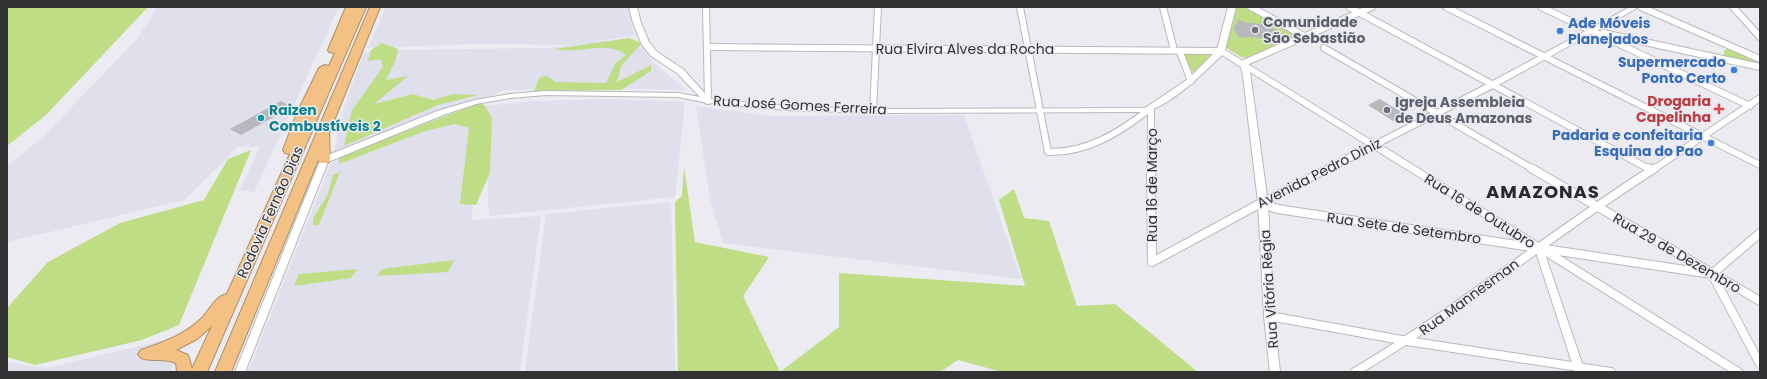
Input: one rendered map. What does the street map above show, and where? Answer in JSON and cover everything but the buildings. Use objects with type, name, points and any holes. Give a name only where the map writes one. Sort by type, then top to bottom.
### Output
[{"type":"highway","points":[[283,184],[289,149],[303,113],[322,75],[351,7]]},
{"type":"highway","name":"Rodovia Fernão Dias","points":[[199,372],[361,7]]},
{"type":"highway","name":"Rodovia Fernão Dias","points":[[223,372],[323,128],[376,7]]},
{"type":"highway","points":[[367,28],[379,7]]},
{"type":"highway","points":[[323,128],[324,160]]},
{"type":"highway","points":[[186,372],[183,359],[173,355],[146,354],[181,341],[196,332],[208,321],[238,285]]},
{"type":"street","points":[[634,7],[637,23],[645,43],[654,54],[680,71],[708,101]]},
{"type":"street","points":[[706,7],[708,101]]},
{"type":"street","points":[[873,111],[878,7]]},
{"type":"street","points":[[1020,7],[1048,152],[1072,152],[1099,141],[1136,120],[1151,108]]},
{"type":"street","points":[[1163,7],[1173,46]]},
{"type":"street","points":[[1222,51],[1232,7]]},
{"type":"street","points":[[1250,7],[1306,37]]},
{"type":"street","points":[[1349,7],[1651,170]]},
{"type":"street","points":[[1244,63],[1372,7]]},
{"type":"street","points":[[1446,7],[1760,165]]},
{"type":"street","points":[[1541,7],[1750,106]]},
{"type":"street","name":"Avenida Pedro Diniz","points":[[1152,262],[1263,202],[1492,85],[1635,7]]},
{"type":"street","points":[[1641,7],[1760,59]]},
{"type":"street","points":[[1732,7],[1760,37]]},
{"type":"street","points":[[1592,31],[1760,67]]},
{"type":"street","name":"Rua Elvira Alves da Rocha","points":[[708,47],[1029,49],[1180,52],[1222,51]]},
{"type":"street","name":"Rua 29 de Dezembro","points":[[1324,48],[1760,301]]},
{"type":"street","name":"Rua José Gomes Ferreira","points":[[324,160],[440,113],[493,98],[563,93],[678,95],[708,101],[787,108],[873,111],[1137,110],[1151,108],[1191,81],[1222,51]]},
{"type":"street","name":"Rua 16 de Outubro","points":[[1222,51],[1244,63],[1738,372]]},
{"type":"street","points":[[1180,52],[1191,81]]},
{"type":"street","name":"Rua Vitória Régia","points":[[1244,63],[1247,76],[1263,202],[1269,316],[1275,372]]},
{"type":"street","name":"Rua Mannesman","points":[[1354,372],[1407,341],[1596,206],[1704,137],[1760,98]]},
{"type":"street","name":"Rua 16 de Março","points":[[1151,108],[1152,262]]},
{"type":"street","name":"Rodovia Fernão Dias","points":[[240,372],[324,160]]},
{"type":"street","name":"Rua Sete de Setembro","points":[[1263,202],[1274,208],[1284,210],[1712,274]]},
{"type":"street","points":[[1760,233],[1712,274],[1760,364]]},
{"type":"street","points":[[1539,247],[1579,370]]},
{"type":"street","points":[[1269,316],[1579,370],[1612,372]]},
{"type":"shaded area","points":[[158,7],[339,7],[254,192],[240,190],[260,146],[238,147],[185,200],[7,242],[7,166],[43,137],[137,39]]},
{"type":"shaded area","points":[[386,7],[628,7],[634,36],[591,42],[635,39],[653,62],[686,90],[620,88],[505,90],[333,154],[345,105],[363,53],[392,50],[553,48],[571,45],[475,44],[368,48]]},
{"type":"shaded area","points":[[612,99],[685,102],[675,197],[489,216],[484,106],[534,101]]},
{"type":"shaded area","points":[[696,106],[770,116],[964,115],[1021,279],[723,243],[710,198]]},
{"type":"shaded area","points":[[476,108],[472,220],[541,216],[520,372],[248,372],[331,163]]},
{"type":"shaded area","points":[[671,202],[675,372],[525,372],[546,214]]},
{"type":"shaded area","points":[[186,335],[170,371],[7,372],[7,362],[46,368]]},
{"type":"green space","points":[[7,7],[148,7],[46,115],[7,146]]},
{"type":"green space","points":[[1233,7],[1248,7],[1298,36],[1246,58],[1241,57],[1225,47]]},
{"type":"green space","points":[[629,38],[642,43],[621,66],[617,82],[651,65],[651,71],[621,90],[534,91],[540,77],[547,76],[556,82],[606,83],[615,64],[626,55],[618,50],[609,48],[573,50],[555,49]]},
{"type":"green space","points":[[382,43],[398,49],[396,59],[386,80],[408,76],[374,104],[413,94],[433,100],[453,94],[478,95],[438,105],[344,146],[352,110],[383,67],[381,59],[368,61],[371,50]]},
{"type":"green space","points":[[1730,47],[1759,59],[1756,63],[1724,55],[1724,51]]},
{"type":"green space","points":[[1214,53],[1194,74],[1182,54]]},
{"type":"green space","points":[[482,102],[492,118],[490,172],[476,205],[460,204],[469,128],[455,124],[425,131],[339,164],[339,157]]},
{"type":"green space","points":[[251,150],[179,325],[142,340],[35,365],[7,357],[7,308],[48,262],[120,223],[204,200],[228,159]]},
{"type":"green space","points":[[684,167],[695,242],[769,257],[743,296],[780,372],[678,372],[675,202],[682,196]]},
{"type":"green space","points":[[340,172],[319,225],[313,225],[313,218],[328,194],[333,175]]},
{"type":"green space","points":[[1014,189],[1024,218],[1049,221],[1077,306],[1115,304],[1198,372],[1002,372],[958,360],[940,372],[780,372],[839,327],[839,273],[1025,286],[999,200]]},
{"type":"green space","points":[[454,260],[448,272],[377,276],[382,269]]},
{"type":"green space","points":[[357,269],[351,278],[294,286],[299,274]]},
{"type":"place","name":"Comunidade São Sebastião","points":[[1255,30]]},
{"type":"place","name":"Ade Móveis Planejados","points":[[1560,31]]},
{"type":"place","name":"Supermercado Ponto Certo","points":[[1734,70]]},
{"type":"place","name":"Drogaria Capelinha","points":[[1719,109]]},
{"type":"place","name":"Igreja Assembleia de Deus Amazonas","points":[[1387,110]]},
{"type":"place","name":"Raizen Combustíveis 2","points":[[261,118]]},
{"type":"place","name":"Padaria e confeitaria Esquina do Pao","points":[[1711,143]]},
{"type":"district","name":"AMAZONAS","points":[[1543,191]]}]
